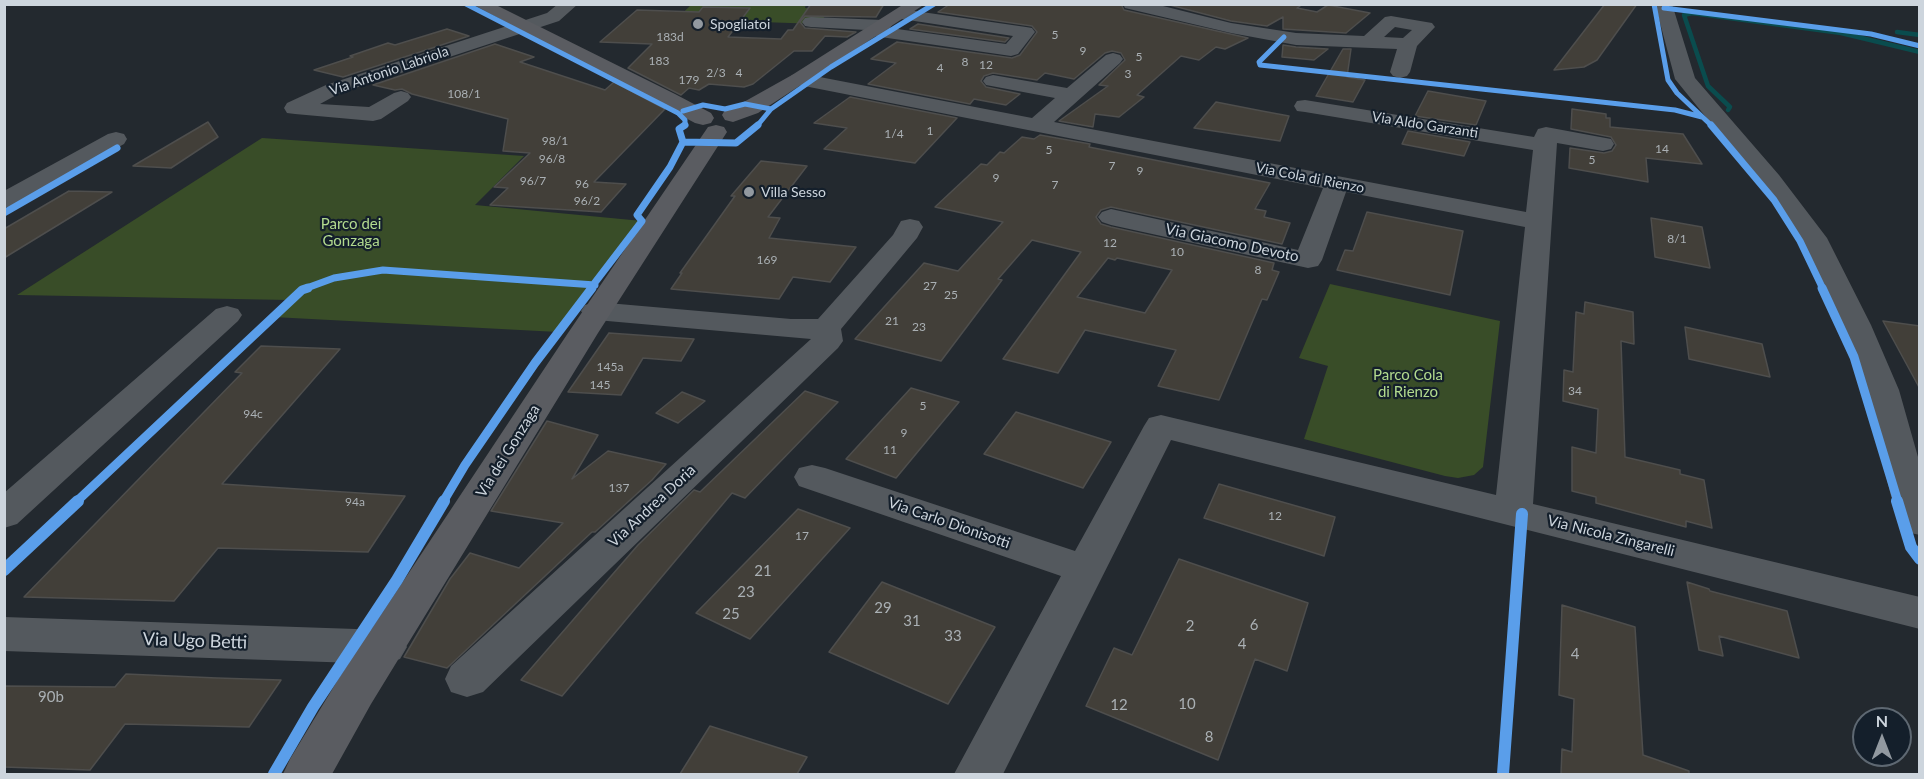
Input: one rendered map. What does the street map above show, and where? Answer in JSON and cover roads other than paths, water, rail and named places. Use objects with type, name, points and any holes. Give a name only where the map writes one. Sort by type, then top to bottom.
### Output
[{"type":"main road","points":[[480,4],[717,121],[750,108],[909,9]]},
{"type":"main road","name":"Via dei Gonzaga","points":[[307,774],[355,691],[717,121]]},
{"type":"street","points":[[522,25],[553,17],[570,4]]},
{"type":"street","points":[[1131,4],[1207,22],[1296,39],[1408,44],[1400,72]]},
{"type":"street","points":[[1662,4],[1685,79],[1770,180],[1817,244],[1827,264],[1856,325],[1882,390],[1910,495],[1920,522]]},
{"type":"street","points":[[811,22],[879,28],[1011,50],[1026,32],[909,9]]},
{"type":"street","points":[[1207,22],[1227,10]]},
{"type":"street","name":"Via Antonio Labriola","points":[[401,97],[374,114],[295,108],[333,89],[522,25]]},
{"type":"street","points":[[1037,125],[1113,60]]},
{"type":"street","name":"Via Cola di Rienzo","points":[[799,79],[1537,222]]},
{"type":"street","points":[[993,81],[1073,95]]},
{"type":"street","name":"Via Aldo Garzanti","points":[[1305,106],[1545,145]]},
{"type":"street","points":[[1513,512],[1546,134],[1604,144]]},
{"type":"street","points":[[4,201],[116,139]]},
{"type":"street","name":"Via Giacomo Devoto","points":[[1111,217],[1308,260],[1337,183]]},
{"type":"street","name":"Via Andrea Doria","points":[[467,679],[827,341],[826,328],[904,238],[910,227]]},
{"type":"street","points":[[596,311],[791,328],[826,328]]},
{"type":"street","points":[[4,515],[227,315]]},
{"type":"street","name":"Via Nicola Zingarelli","points":[[1085,569],[1161,426],[1920,613]]},
{"type":"street","name":"Via Carlo Dionisotti","points":[[813,477],[1085,569]]},
{"type":"street","points":[[978,774],[1085,569]]},
{"type":"street","name":"Via Ugo Betti","points":[[4,634],[385,647]]},
{"type":"waterway","points":[[1728,110],[1730,107],[1708,86],[1684,15],[1692,13],[1841,33],[1920,52]]},
{"type":"waterway","points":[[1897,32],[1920,35]]},
{"type":"place","name":"Spogliatoi","points":[[698,24]]},
{"type":"place","name":"Villa Sesso","points":[[749,192]]},
{"type":"park label","name":"Parco dei Gonzaga","points":[[351,232]]},
{"type":"park label","name":"Parco Cola di Rienzo","points":[[1408,384]]}]
